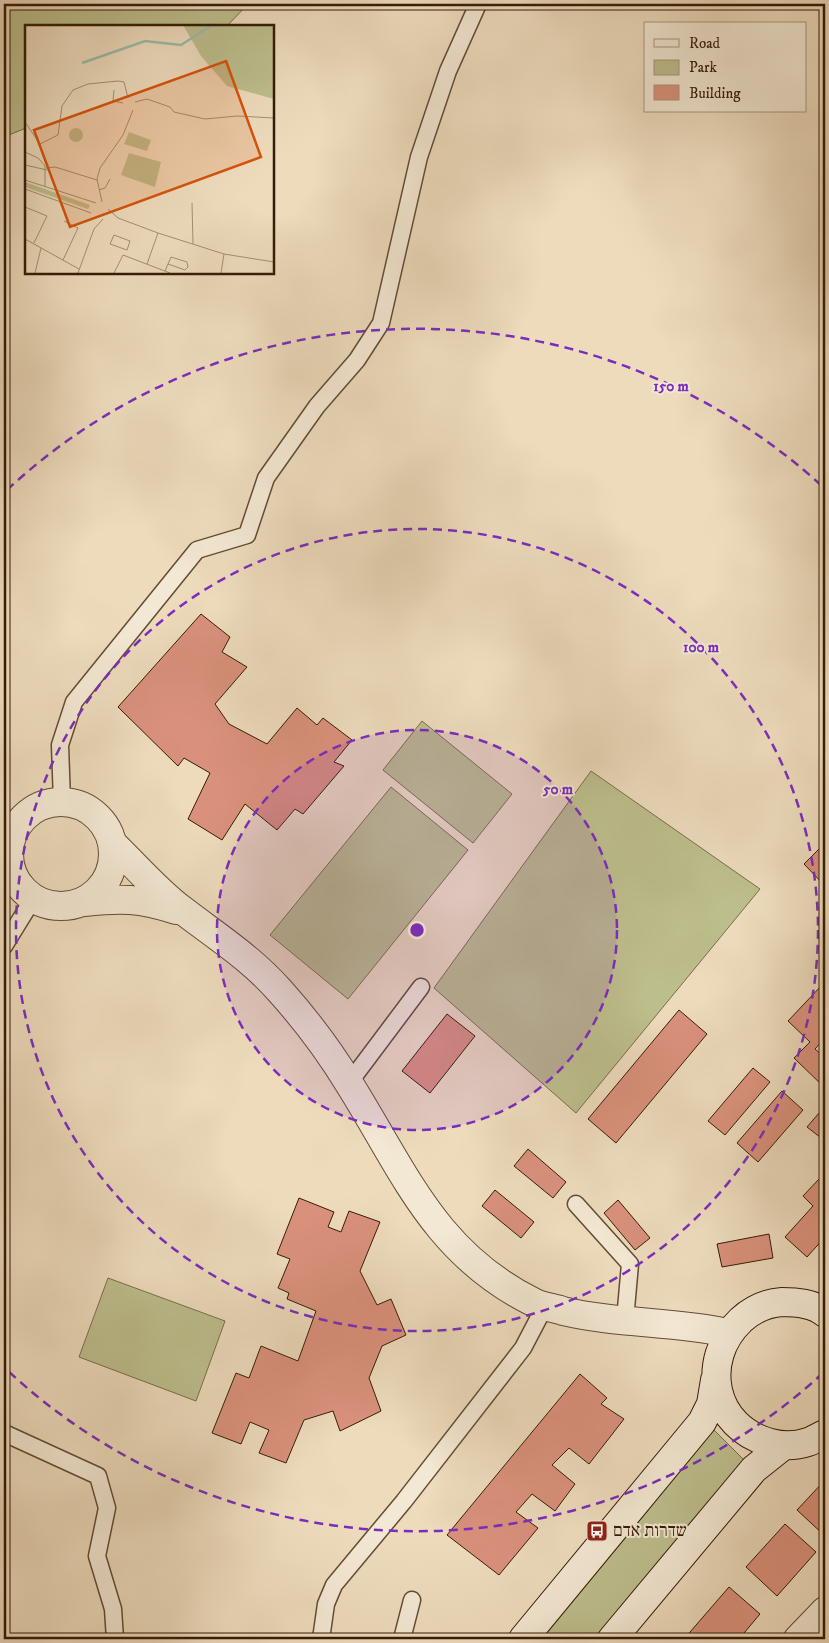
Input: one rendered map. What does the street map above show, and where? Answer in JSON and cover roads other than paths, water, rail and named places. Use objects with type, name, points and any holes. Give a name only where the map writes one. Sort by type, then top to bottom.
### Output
[{"type":"street","points":[[84,902],[98,892],[108,877],[113,860],[112,843],[106,826],[94,813],[79,805],[62,802],[46,804],[32,810],[21,820],[6,848],[14,877],[22,890],[33,899],[49,906],[67,907],[84,902],[118,898],[140,899],[190,915]]},
{"type":"street","points":[[112,843],[158,889],[248,958],[280,991],[314,1032],[349,1083],[414,1193],[440,1230],[463,1254],[496,1281],[537,1304],[590,1317],[700,1327],[728,1333]]},
{"type":"street","points":[[523,1639],[702,1422],[711,1404],[717,1355],[728,1333],[750,1312],[773,1302],[798,1302],[825,1296]]},
{"type":"street","points":[[798,1302],[825,1313]]},
{"type":"street","points":[[715,1380],[722,1404],[736,1425],[758,1440],[810,1441]]},
{"type":"street","points":[[612,1639],[754,1470],[810,1441]]},
{"type":"street","points":[[798,1639],[825,1611]]},
{"type":"lane","points":[[62,802],[60,745],[74,702],[196,550],[247,535],[266,478],[317,406],[356,360],[381,323],[419,157],[448,71],[478,4]]},
{"type":"lane","points":[[4,946],[33,899]]},
{"type":"lane","points":[[349,1083],[421,987]]},
{"type":"lane","points":[[576,1204],[630,1264],[625,1320]]},
{"type":"lane","points":[[321,1639],[326,1604],[334,1585],[404,1501],[523,1348],[545,1306]]},
{"type":"lane","points":[[4,1433],[98,1476],[106,1508],[97,1556],[113,1608],[115,1639]]},
{"type":"lane","points":[[402,1639],[412,1600]]},
{"type":"place","name":"שדרות אדם","points":[[597,1531]]}]
